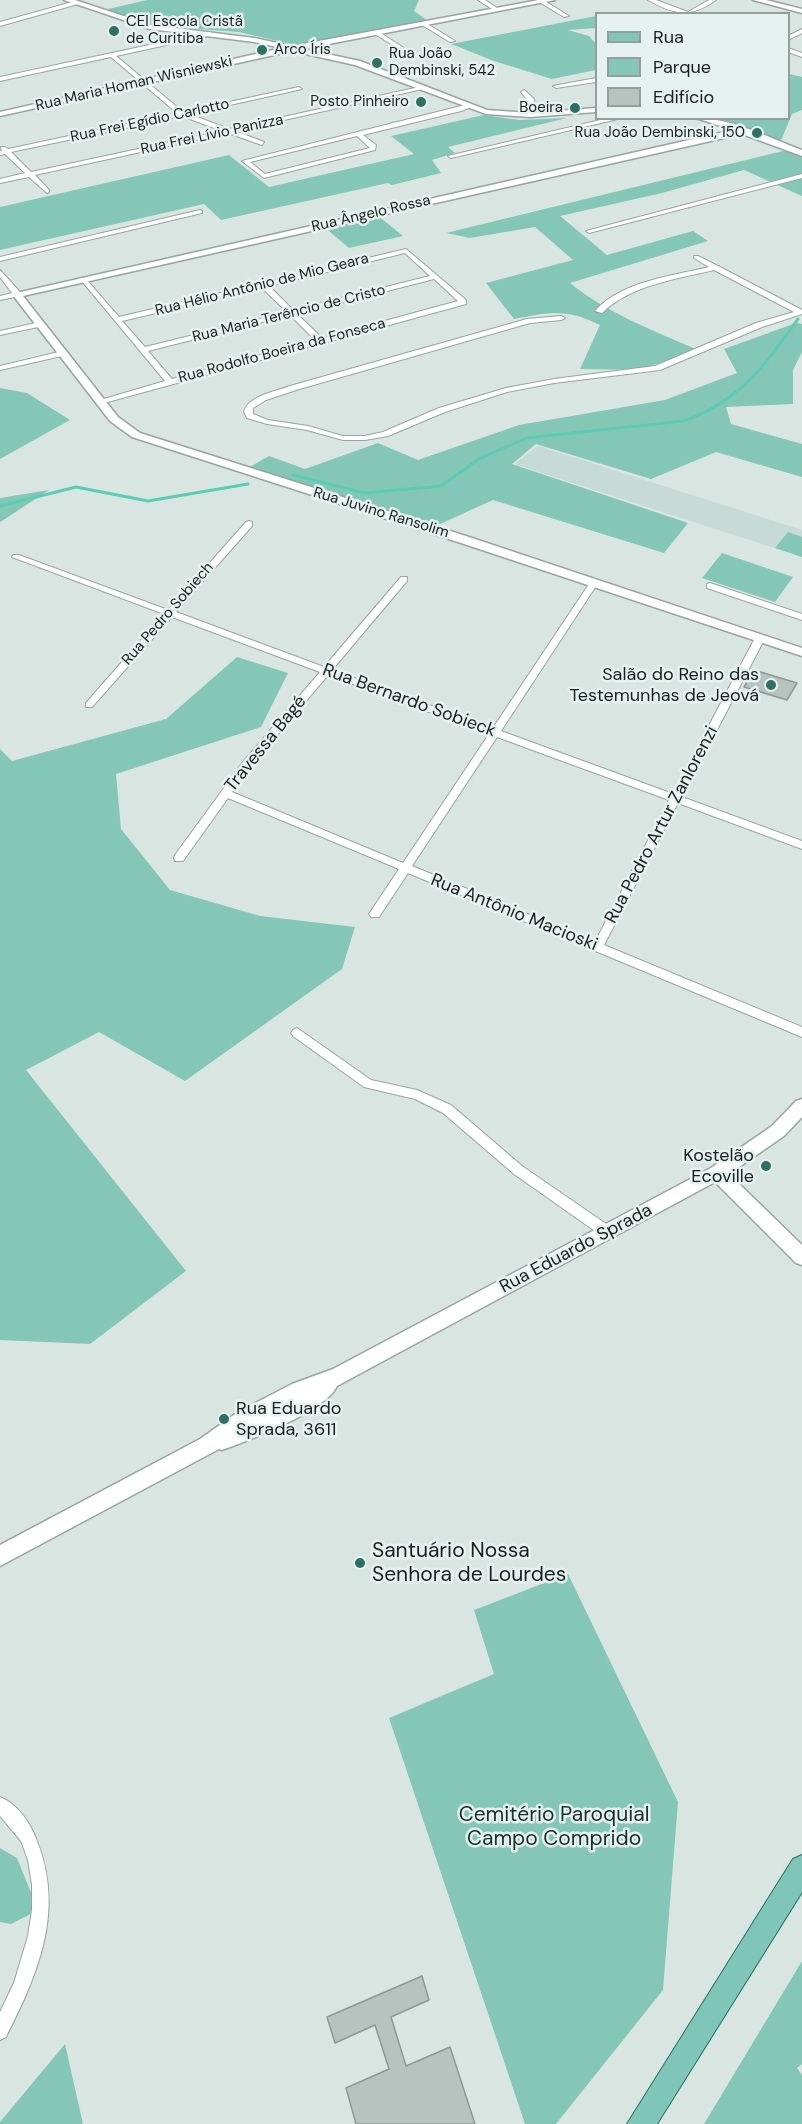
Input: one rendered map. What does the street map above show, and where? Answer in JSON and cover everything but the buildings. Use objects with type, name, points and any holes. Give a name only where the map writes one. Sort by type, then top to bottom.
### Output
[{"type":"main road","points":[[641,2124],[802,1868]]},
{"type":"street","points":[[482,0],[497,10]]},
{"type":"street","points":[[651,0],[685,12]]},
{"type":"street","points":[[690,12],[713,0]]},
{"type":"street","points":[[757,0],[802,11]]},
{"type":"street","points":[[544,1],[566,16]]},
{"type":"street","name":"Rua Maria Homan Wisniewski","points":[[0,114],[294,48],[544,1]]},
{"type":"street","points":[[0,24],[72,2],[150,27],[254,40],[363,64],[465,105],[495,114],[530,115],[595,110]]},
{"type":"street","points":[[424,24],[452,41]]},
{"type":"street","points":[[377,33],[404,50]]},
{"type":"street","points":[[0,80],[210,34]]},
{"type":"street","points":[[112,55],[182,114],[262,143]]},
{"type":"street","points":[[556,86],[595,80]]},
{"type":"street","name":"Rua Frei Lívio Panizza","points":[[0,181],[424,88]]},
{"type":"street","name":"Rua Frei Egídio Carlotto","points":[[3,152],[299,89]]},
{"type":"street","points":[[524,92],[530,96],[533,104],[530,115]]},
{"type":"street","points":[[356,133],[374,146],[374,149],[264,176],[245,161],[248,159],[356,133],[446,112],[465,105]]},
{"type":"street","points":[[451,156],[610,120]]},
{"type":"street","points":[[707,120],[742,130],[802,153]]},
{"type":"street","name":"Rua Ângelo Rossa","points":[[0,298],[742,130]]},
{"type":"street","points":[[0,145],[3,152],[47,191]]},
{"type":"street","points":[[589,231],[802,176]]},
{"type":"street","points":[[0,259],[200,212]]},
{"type":"street","name":"Rua Hélio Antônio de Mio Geara","points":[[118,320],[406,250],[435,277]]},
{"type":"street","points":[[696,257],[801,312]]},
{"type":"street","points":[[599,311],[609,300],[626,293],[716,267]]},
{"type":"street","points":[[0,272],[17,294]]},
{"type":"street","name":"Rua Rodolfo Boeira da Fonseca","points":[[100,401],[463,302],[435,277]]},
{"type":"street","name":"Rua Maria Terêncio de Cristo","points":[[143,350],[435,277]]},
{"type":"street","points":[[83,279],[170,382]]},
{"type":"street","points":[[264,285],[320,341]]},
{"type":"street","name":"Rua Juvino Ransolim","points":[[17,294],[120,424],[146,440],[802,652]]},
{"type":"street","points":[[561,318],[530,321],[293,388],[263,398],[249,406],[248,412],[250,416],[267,422],[308,428],[343,438],[365,438],[384,434],[442,410],[506,390],[554,381],[657,368],[759,325],[801,312]]},
{"type":"street","points":[[0,333],[40,324]]},
{"type":"street","points":[[0,368],[63,353]]},
{"type":"street","name":"Rua Pedro Sobiech","points":[[89,705],[249,524]]},
{"type":"street","name":"Rua Bernardo Sobieck","points":[[16,557],[802,845]]},
{"type":"street","name":"Travessa Bagé","points":[[179,858],[225,793],[404,579]]},
{"type":"street","points":[[375,914],[594,583]]},
{"type":"street","points":[[710,586],[802,616]]},
{"type":"street","name":"Rua Pedro Artur Zanlorenzi","points":[[597,948],[760,638]]},
{"type":"street","name":"Rua Antônio Macioski","points":[[225,793],[802,1032]]},
{"type":"street","points":[[297,1033],[368,1084],[417,1095],[447,1109],[518,1170],[607,1232]]},
{"type":"street","name":"Rua Eduardo Sprada","points":[[0,1556],[207,1446],[250,1432],[297,1407],[339,1376],[717,1173],[778,1131],[802,1106]]},
{"type":"street","points":[[717,1173],[802,1257]]},
{"type":"street","points":[[0,1805],[27,1836],[38,1862],[42,1884],[37,1932],[28,1971],[0,2031]]},
{"type":"shaded area","points":[[538,446],[802,530],[802,557],[514,464]]},
{"type":"green space","points":[[147,0],[419,0],[414,11],[428,21],[295,45],[239,32],[160,26],[104,10]]},
{"type":"green space","points":[[595,16],[595,28],[568,30],[589,36],[595,43],[595,70],[552,79],[494,61],[451,44]]},
{"type":"green space","points":[[790,74],[802,77],[802,110],[792,114],[790,119]]},
{"type":"green space","points":[[484,115],[519,120],[567,118],[448,147],[455,153],[432,160],[441,173],[392,185],[388,183],[221,220],[204,204],[0,250],[0,207],[229,155],[269,187],[414,154],[391,136]]},
{"type":"green space","points":[[712,120],[790,120],[780,143]]},
{"type":"green space","points":[[783,151],[802,155],[802,196],[744,170],[662,193],[560,216],[607,255],[693,231],[708,241],[570,283],[615,312],[698,350],[638,370],[580,369],[600,325],[577,316],[558,313],[514,319],[486,283],[573,260],[535,227],[470,238],[446,233]]},
{"type":"green space","points":[[377,215],[403,236],[349,248],[324,227]]},
{"type":"green space","points":[[796,323],[802,324],[802,352],[793,370],[793,404],[726,407],[731,424],[802,444],[802,477],[716,452],[651,479],[536,444],[512,464],[688,523],[664,553],[493,500],[438,525],[248,468],[269,456],[305,469],[378,443],[418,460],[519,425],[665,400],[737,373],[724,349]]},
{"type":"green space","points":[[0,388],[27,393],[70,420],[0,459]]},
{"type":"green space","points":[[49,490],[2,521],[0,522],[0,498]]},
{"type":"green space","points":[[788,532],[802,537],[802,557],[775,548]]},
{"type":"green space","points":[[722,553],[793,577],[775,602],[702,578]]},
{"type":"green space","points":[[237,657],[288,673],[261,727],[116,774],[121,829],[170,890],[260,916],[355,927],[342,969],[185,1081],[99,1032],[26,1070],[186,1271],[90,1344],[0,1340],[0,749],[12,761],[166,719]]},
{"type":"green space","name":"Cemitério Paroquial Campo Comprido","points":[[568,1574],[678,1802],[663,1990],[556,2124],[525,2124],[389,1718],[494,1674],[474,1610]]},
{"type":"green space","points":[[0,1848],[17,1858],[34,1900],[33,1913],[11,1924],[0,1922]]},
{"type":"green space","points":[[802,1961],[802,2064],[797,2068],[802,2075],[802,2124],[704,2124]]},
{"type":"green space","points":[[65,2044],[83,2124],[0,2124],[0,2122]]},
{"type":"waterway","points":[[293,475],[364,493],[441,486],[479,459],[526,438],[684,421],[704,413],[736,392],[762,367],[798,319]]},
{"type":"waterway","points":[[0,506],[76,487],[148,501],[248,484]]},
{"type":"place","name":"CEI Escola Cristã de Curitiba","points":[[114,31]]},
{"type":"place","name":"Arco Íris","points":[[262,50]]},
{"type":"place","name":"Rua João Dembinski, 542","points":[[377,63]]},
{"type":"place","name":"Posto Pinheiro","points":[[421,102]]},
{"type":"place","name":"Boeira","points":[[575,108]]},
{"type":"place","name":"Rua João Dembinski, 150","points":[[757,133]]},
{"type":"place","name":"Salão do Reino das Testemunhas de Jeová","points":[[771,685]]},
{"type":"place","name":"Kostelão Ecoville","points":[[766,1166]]},
{"type":"place","name":"Rua Eduardo Sprada, 3611","points":[[224,1419]]},
{"type":"place","name":"Santuário Nossa Senhora de Lourdes","points":[[360,1563]]}]
